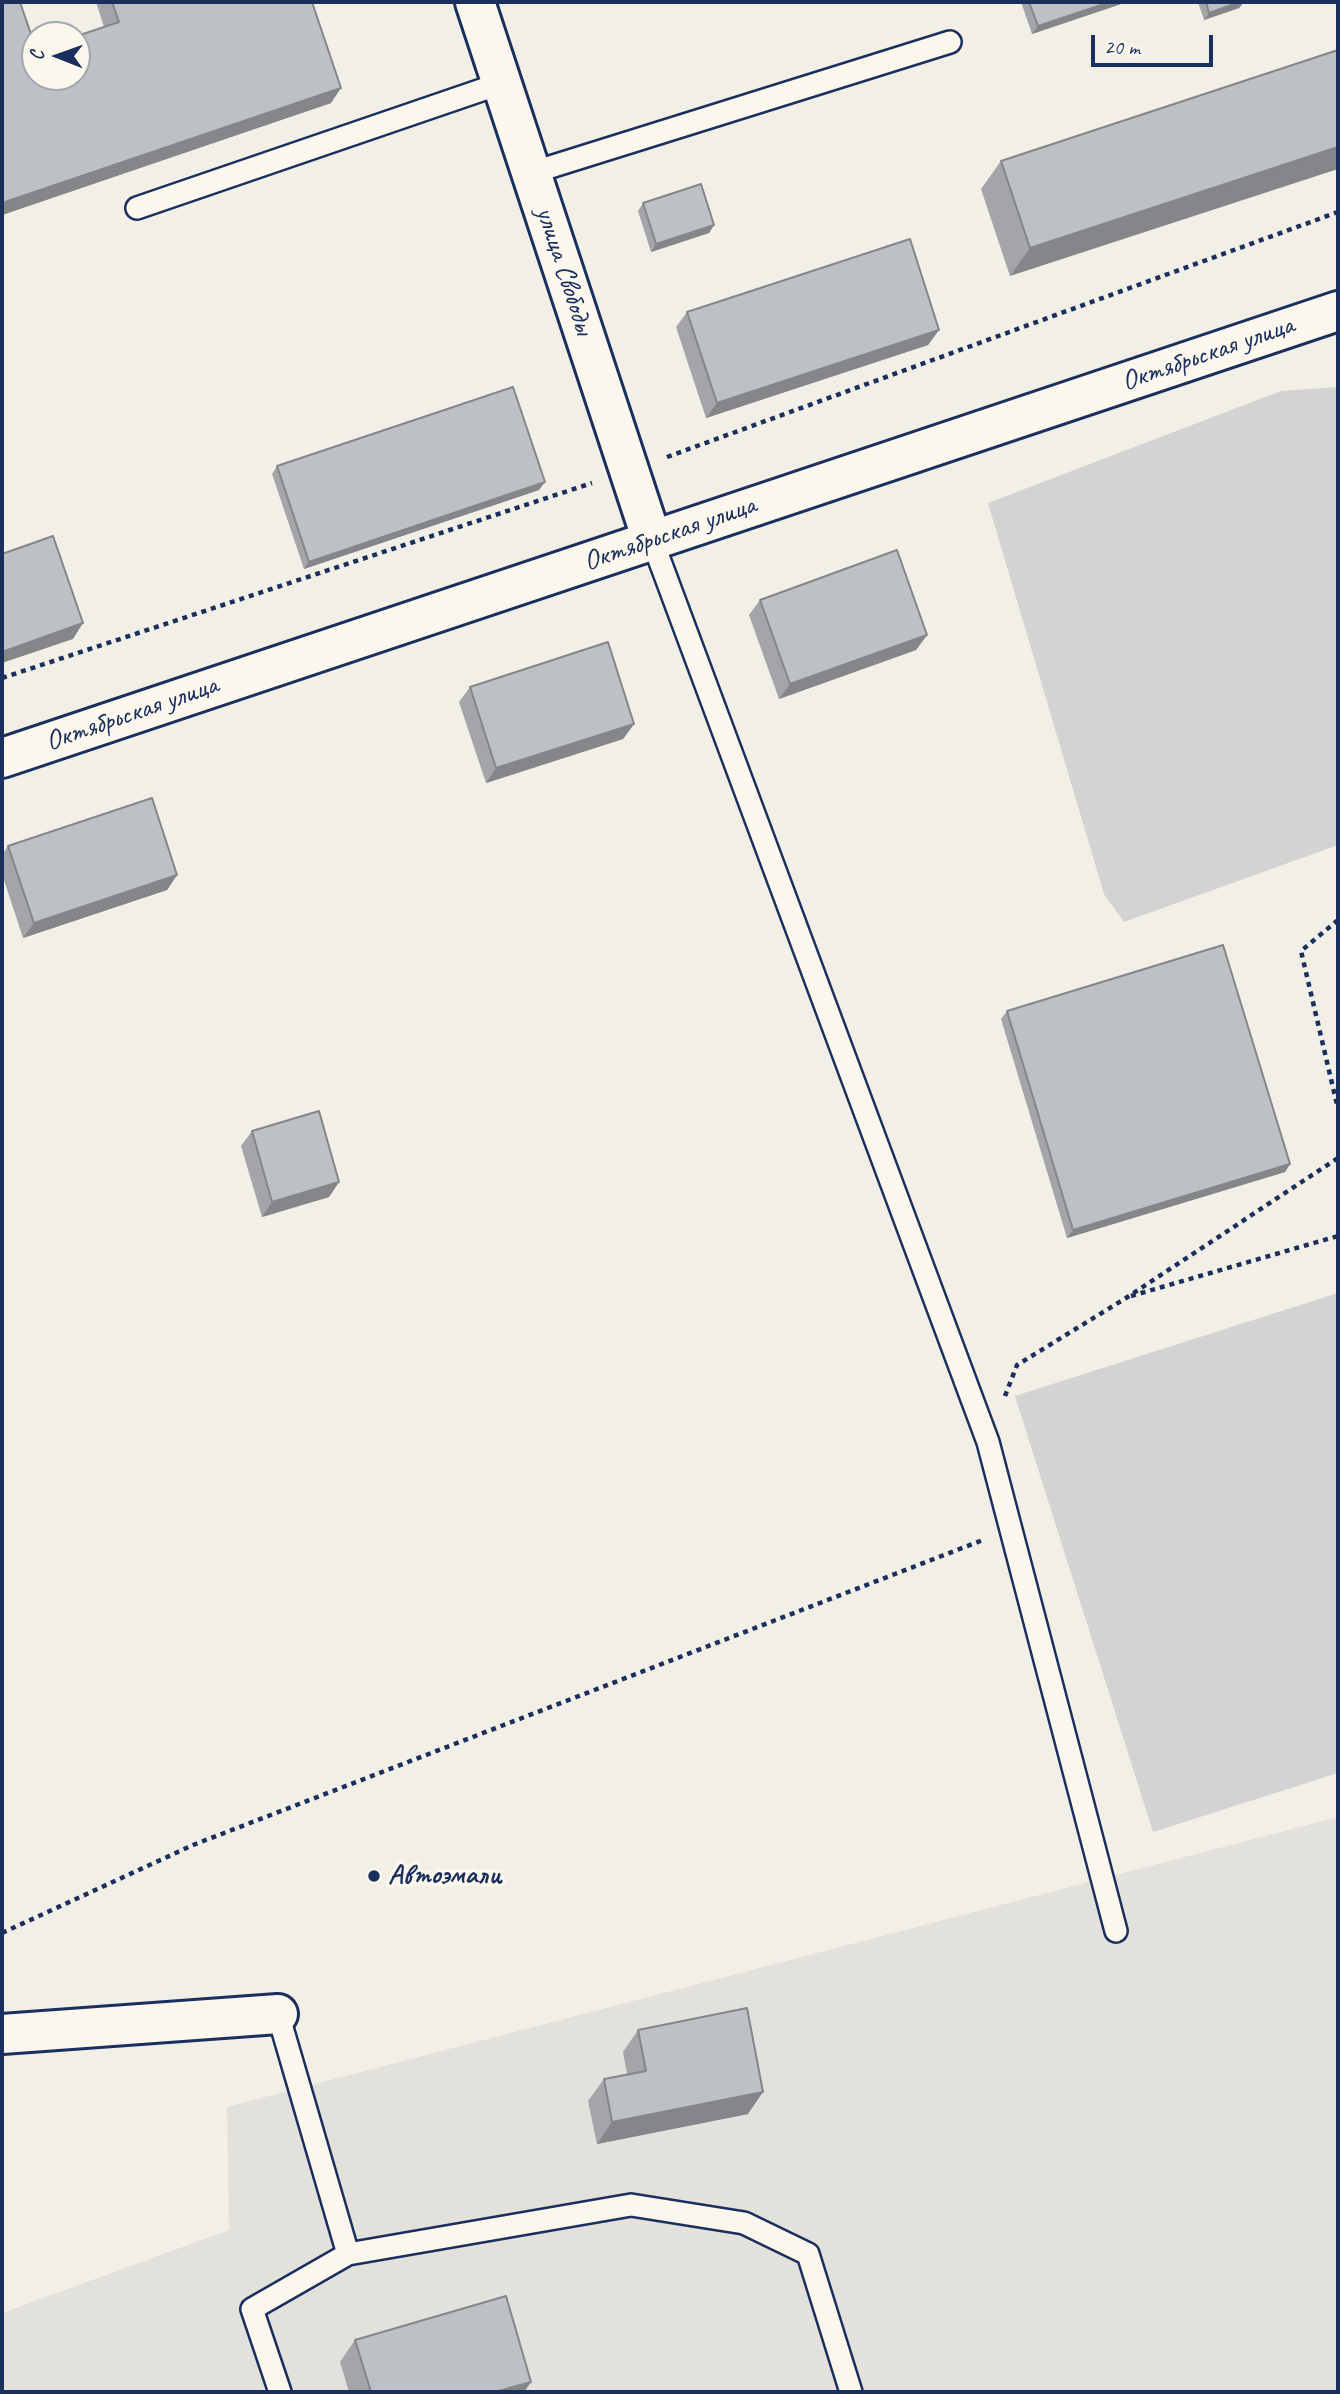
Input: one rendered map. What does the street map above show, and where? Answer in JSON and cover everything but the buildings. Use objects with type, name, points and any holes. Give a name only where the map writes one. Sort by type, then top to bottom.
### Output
[{"type":"main road","name":"улица Свободы","points":[[475,2],[652,541]]},
{"type":"main road","name":"Октябрьская улица","points":[[2,758],[1338,311]]},
{"type":"main road","points":[[2,2034],[278,2014]]},
{"type":"lane","points":[[531,173],[950,42]]},
{"type":"lane","points":[[137,208],[502,83]]},
{"type":"lane","points":[[652,541],[988,1442],[1116,1931]]},
{"type":"lane","points":[[278,2014],[348,2254]]},
{"type":"lane","points":[[280,2392],[252,2309],[348,2254],[631,2205],[744,2223],[808,2254],[851,2392]]},
{"type":"path","points":[[2,678],[630,470],[1338,212]]},
{"type":"path","points":[[1338,920],[1301,951],[1338,1109]]},
{"type":"path","points":[[988,1442],[1017,1365],[1126,1298],[1338,1158]]},
{"type":"path","points":[[1126,1298],[1338,1236]]},
{"type":"path","points":[[2,1933],[193,1845],[1010,1530]]},
{"type":"shaded area","points":[[1338,387],[1338,845],[1124,922],[1104,894],[988,503],[1281,391]]},
{"type":"shaded area","points":[[1338,1293],[1338,1773],[1153,1832],[1015,1396]]},
{"type":"shaded area","points":[[1338,1817],[1338,2392],[2,2392],[2,2313],[229,2230],[227,2107]]},
{"type":"place","name":"Автоэмали","points":[[374,1876]]}]
